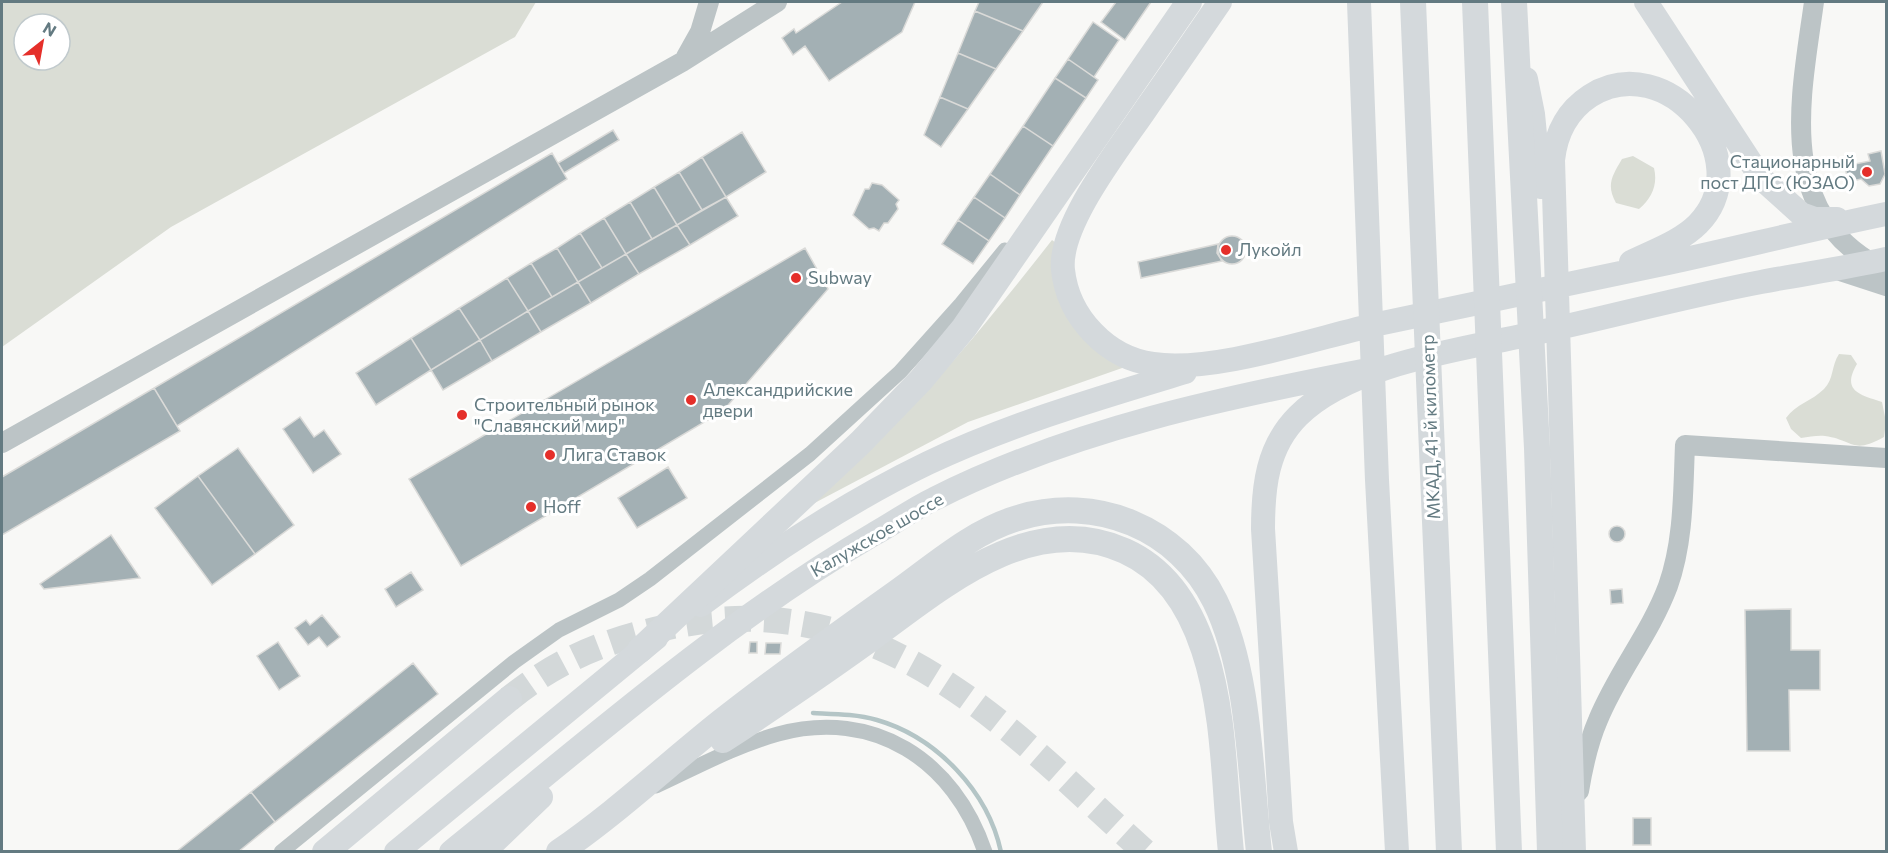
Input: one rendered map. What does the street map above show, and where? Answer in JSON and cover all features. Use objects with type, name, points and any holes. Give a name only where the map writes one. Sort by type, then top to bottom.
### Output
[{"type":"highway","points":[[640,650],[860,443],[921,380],[964,328],[1189,2]]},
{"type":"highway","name":"МКАД, 41-й километр","points":[[1413,2],[1449,852]]},
{"type":"highway","points":[[1475,2],[1509,852]]},
{"type":"highway","points":[[1515,14],[1539,179],[1537,448],[1550,852]]},
{"type":"highway","points":[[605,818],[721,722],[807,655],[966,543],[1016,518],[1045,511],[1074,510],[1108,514],[1141,525],[1171,544],[1196,570],[1215,602],[1229,636],[1239,676],[1259,852]]},
{"type":"highway","points":[[559,852],[605,818],[806,685],[977,566],[1031,544],[1058,539],[1084,539],[1112,545],[1137,556],[1160,572],[1180,596],[1193,620],[1213,682],[1231,852]]},
{"type":"highway","points":[[325,852],[509,699]]},
{"type":"main road","points":[[1220,2],[1091,190],[1065,246],[1063,270],[1070,296],[1081,317],[1097,338],[1113,351],[1132,360],[1154,365],[1228,360],[1377,324],[1887,214]]},
{"type":"main road","points":[[1349,2],[1359,13],[1377,480],[1397,851]]},
{"type":"main road","points":[[1646,2],[1761,177],[1800,214],[1815,219],[1863,219]]},
{"type":"main road","points":[[1573,840],[1555,303],[1539,179],[1565,121],[1583,100],[1614,86],[1648,85],[1674,95],[1693,113],[1712,142],[1718,161],[1717,188],[1713,200],[1699,223],[1678,239],[1599,277]]},
{"type":"main road","points":[[1286,852],[1281,822],[1263,529],[1263,495],[1269,464],[1278,443],[1300,414],[1316,401],[1378,368],[1762,282],[1887,260]]},
{"type":"main road","name":"Калужское шоссе","points":[[396,852],[640,650],[721,590],[804,533],[928,463],[1059,411],[1228,360]]},
{"type":"main road","name":"Калужское шоссе","points":[[451,852],[661,683],[753,613],[827,562],[933,499],[1075,441],[1175,410],[1266,389],[1378,368]]},
{"type":"main road","points":[[484,852],[661,683]]},
{"type":"street","points":[[682,62],[700,33],[709,2]]},
{"type":"street","points":[[2,443],[682,62],[777,2]]},
{"type":"street","points":[[1813,9],[1800,117],[1800,148],[1808,183],[1835,232],[1854,249],[1887,271]]},
{"type":"street","points":[[281,852],[514,662],[559,630],[619,600],[650,579],[810,454],[900,372],[1053,196]]},
{"type":"street","points":[[1836,270],[1887,286]]},
{"type":"street","points":[[1573,840],[1585,759],[1597,721],[1655,616],[1669,584],[1682,519],[1685,444],[1887,458]]},
{"type":"street","points":[[647,790],[777,734],[812,728],[859,730],[902,745],[938,772],[971,819],[985,852]]},
{"type":"shaded area","points":[[2,2],[536,2],[515,37],[171,227],[2,347]]},
{"type":"shaded area","points":[[1633,156],[1654,168],[1655,174],[1653,190],[1639,209],[1616,203],[1611,191],[1613,176],[1622,159]]},
{"type":"shaded area","points":[[1052,240],[1056,243],[1056,270],[1125,367],[968,422],[807,507],[936,381]]},
{"type":"shaded area","points":[[1839,354],[1851,355],[1857,364],[1851,380],[1855,391],[1882,402],[1886,422],[1884,437],[1865,445],[1853,445],[1825,436],[1801,438],[1791,429],[1786,418],[1794,409],[1824,389]]},
{"type":"building","points":[[842,2],[915,2],[902,32],[829,81],[805,46],[793,55],[782,38],[794,29],[796,33]]},
{"type":"building","points":[[979,2],[1043,2],[1023,31],[975,11]]},
{"type":"building","points":[[1116,2],[1151,2],[1125,40],[1101,22]]},
{"type":"building","points":[[975,11],[1023,31],[996,69],[958,53]]},
{"type":"building","points":[[1093,22],[1119,40],[1094,77],[1068,59]]},
{"type":"building","points":[[958,53],[996,69],[968,109],[940,97]]},
{"type":"building","points":[[1068,59],[1098,80],[1086,98],[1055,78]]},
{"type":"building","points":[[1055,78],[1086,98],[1053,146],[1023,126]]},
{"type":"building","points":[[940,97],[968,109],[941,147],[924,135]]},
{"type":"building","points":[[1023,126],[1053,146],[1020,195],[990,174]]},
{"type":"building","points":[[613,130],[619,140],[564,173],[558,163]]},
{"type":"building","points":[[742,132],[766,172],[726,197],[702,157]]},
{"type":"building","points":[[1881,151],[1885,174],[1880,184],[1869,186],[1861,179],[1848,182],[1845,166],[1870,161],[1868,154]]},
{"type":"building","points":[[552,153],[567,179],[177,426],[154,388]]},
{"type":"building","points":[[702,157],[726,197],[702,210],[679,172]]},
{"type":"building","points":[[679,172],[702,210],[677,225],[654,187]]},
{"type":"building","points":[[990,174],[1020,195],[1005,218],[974,197]]},
{"type":"building","points":[[872,183],[882,185],[899,200],[896,204],[898,209],[879,231],[874,228],[869,229],[853,215],[865,189],[869,189]]},
{"type":"building","points":[[654,187],[677,225],[652,239],[630,202]]},
{"type":"building","points":[[726,197],[738,216],[690,245],[677,225]]},
{"type":"building","points":[[974,197],[1005,218],[989,241],[958,220]]},
{"type":"building","points":[[630,202],[652,239],[626,254],[604,218]]},
{"type":"building","points":[[604,218],[626,254],[602,268],[580,233]]},
{"type":"building","points":[[958,220],[989,241],[973,264],[942,244]]},
{"type":"building","points":[[677,225],[690,245],[639,274],[626,254]]},
{"type":"building","points":[[580,233],[602,268],[578,282],[557,248]]},
{"type":"building","points":[[1232,236],[1242,240],[1246,250],[1242,260],[1232,264],[1222,260],[1218,250],[1222,240]]},
{"type":"building","points":[[1218,244],[1217,253],[1222,261],[1141,278],[1138,262]]},
{"type":"building","points":[[557,248],[578,282],[552,297],[531,263]]},
{"type":"building","points":[[805,248],[828,289],[723,411],[461,566],[409,479]]},
{"type":"building","points":[[626,254],[639,274],[591,303],[578,282]]},
{"type":"building","points":[[531,263],[552,297],[528,311],[507,278]]},
{"type":"building","points":[[507,278],[528,311],[480,340],[459,308]]},
{"type":"building","points":[[578,282],[591,303],[541,332],[528,311]]},
{"type":"building","points":[[459,308],[480,340],[431,370],[411,338]]},
{"type":"building","points":[[528,311],[541,332],[492,361],[480,340]]},
{"type":"building","points":[[411,338],[431,370],[376,405],[356,373]]},
{"type":"building","points":[[480,340],[492,361],[443,390],[431,370]]},
{"type":"building","points":[[154,388],[180,431],[2,535],[2,477]]},
{"type":"building","points":[[300,417],[314,437],[324,430],[341,454],[313,473],[283,429]]},
{"type":"building","points":[[238,448],[294,525],[255,554],[198,476]]},
{"type":"building","points":[[668,467],[687,498],[637,528],[618,498]]},
{"type":"building","points":[[198,476],[255,554],[212,585],[155,508]]},
{"type":"building","points":[[1617,526],[1623,528],[1625,534],[1623,540],[1617,542],[1611,540],[1609,534],[1611,528]]},
{"type":"building","points":[[111,535],[140,578],[44,589],[40,584]]},
{"type":"building","points":[[411,572],[423,590],[396,607],[385,589]]},
{"type":"building","points":[[1622,589],[1623,603],[1611,604],[1610,590]]},
{"type":"building","points":[[1791,609],[1791,650],[1820,650],[1820,690],[1789,690],[1790,751],[1747,751],[1745,610]]},
{"type":"building","points":[[322,615],[340,637],[327,647],[319,637],[308,645],[295,628],[306,620],[310,625]]},
{"type":"building","points":[[278,642],[300,676],[279,690],[257,656]]},
{"type":"building","points":[[750,642],[757,642],[757,653],[749,653]]},
{"type":"building","points":[[766,643],[781,643],[780,654],[765,654]]},
{"type":"building","points":[[413,663],[438,694],[275,822],[251,792]]},
{"type":"building","points":[[251,792],[275,822],[238,852],[176,852]]},
{"type":"building","points":[[1633,818],[1651,818],[1651,845],[1633,845]]},
{"type":"waterway","points":[[813,713],[853,715],[877,720],[899,728],[939,753],[972,788],[994,830],[1001,852]]},
{"type":"tunnel","points":[[509,699],[565,662],[604,645],[645,632],[668,627],[744,619],[812,626],[875,645],[933,675],[988,713],[1145,852]]},
{"type":"place","name":"Стационарный пост ДПС (ЮЗАО)","points":[[1867,172]]},
{"type":"place","name":"Лукойл","points":[[1226,250]]},
{"type":"place","name":"Subway","points":[[796,278]]},
{"type":"place","name":"Александрийские двери","points":[[691,400]]},
{"type":"place","name":"Строительный рынок \"Славянский мир\"","points":[[462,415]]},
{"type":"place","name":"Лига Ставок","points":[[550,455]]},
{"type":"place","name":"Hoff","points":[[531,507]]}]
